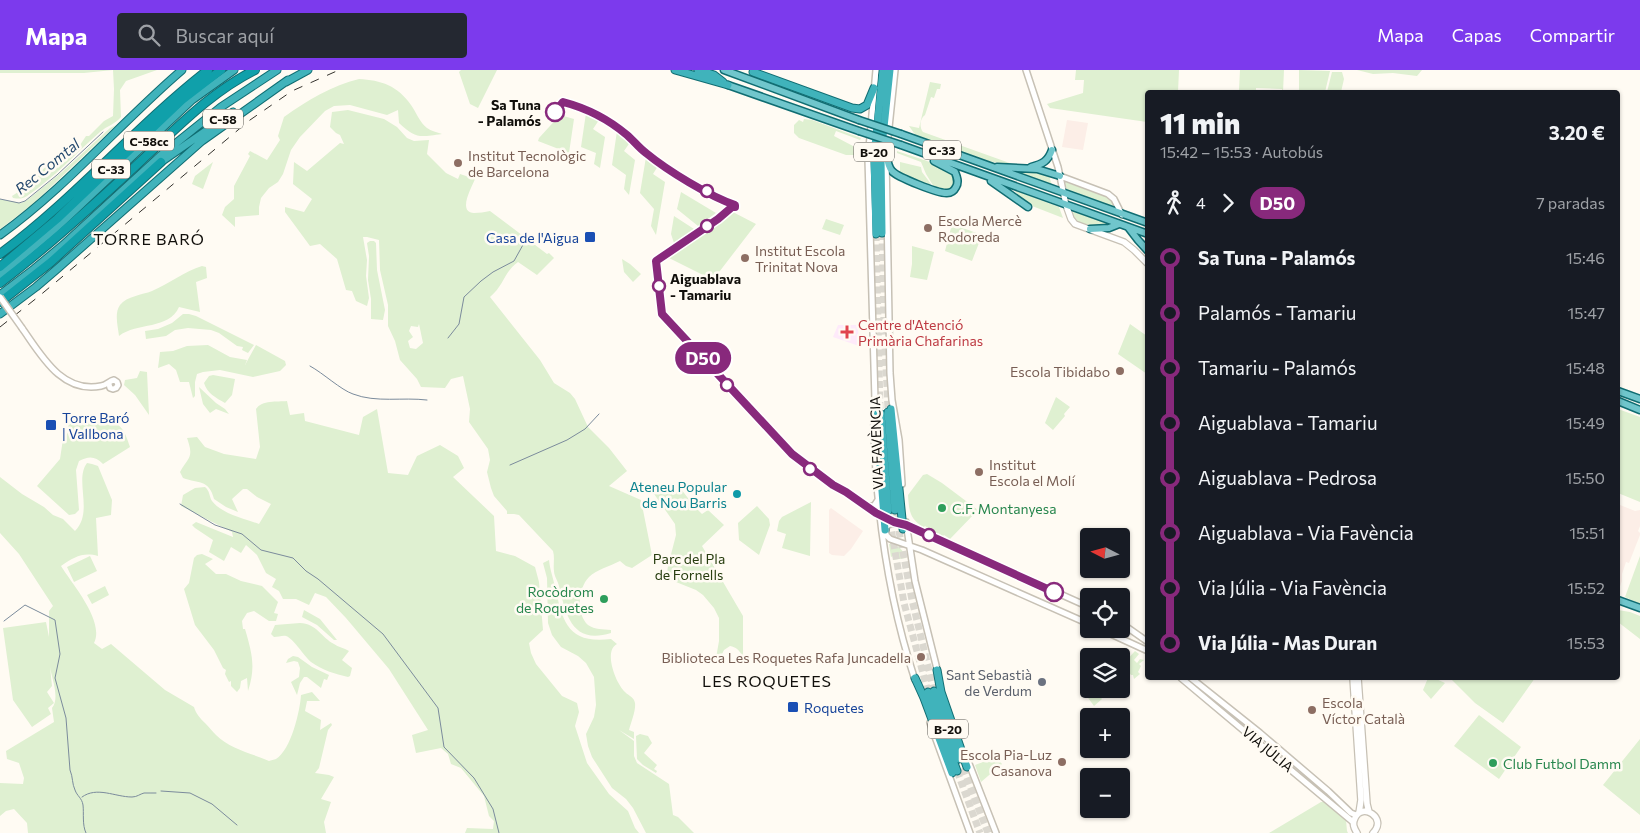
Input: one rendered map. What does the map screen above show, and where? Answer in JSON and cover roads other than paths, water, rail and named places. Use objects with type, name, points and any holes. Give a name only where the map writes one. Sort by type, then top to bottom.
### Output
[{"type":"highway","points":[[0,235],[51,194],[182,70]]},
{"type":"highway","name":"C-33","points":[[0,247],[46,212],[152,111],[201,70]]},
{"type":"highway","points":[[0,254],[63,203],[168,103],[208,70]]},
{"type":"highway","points":[[168,103],[214,70]]},
{"type":"highway","name":"C-33","points":[[0,267],[57,219],[182,100],[221,70]]},
{"type":"highway","name":"C-58cc","points":[[0,275],[31,251],[182,110],[234,70]]},
{"type":"highway","name":"C-33","points":[[0,283],[59,235],[207,100],[255,70]]},
{"type":"highway","points":[[0,296],[48,257],[170,148],[234,98],[277,70]]},
{"type":"highway","points":[[0,314],[57,270],[202,141],[288,80],[308,70]]},
{"type":"highway","points":[[675,70],[728,85]]},
{"type":"highway","points":[[698,70],[714,75],[728,85]]},
{"type":"highway","name":"B-20","points":[[882,70],[874,155],[879,233],[881,156],[890,70]]},
{"type":"highway","points":[[754,72],[855,109],[867,105],[874,88]]},
{"type":"highway","name":"C-58","points":[[0,302],[51,262],[162,162],[241,107],[288,80]]},
{"type":"highway","points":[[123,125],[126,114]]},
{"type":"highway","points":[[68,217],[160,144]]},
{"type":"highway","points":[[162,162],[170,148]]},
{"type":"highway","points":[[884,409],[903,526]]},
{"type":"highway","points":[[884,409],[892,510]]},
{"type":"highway","points":[[884,409],[877,426],[885,530]]},
{"type":"highway","points":[[937,670],[960,770]]},
{"type":"highway","points":[[914,678],[960,770]]},
{"type":"highway","name":"B-20","points":[[931,691],[960,770]]},
{"type":"main road","name":"C-33","points":[[724,70],[1064,193]]},
{"type":"main road","points":[[728,85],[1145,233]]},
{"type":"main road","points":[[886,153],[892,171],[897,175],[937,191],[947,193],[955,190],[958,179],[952,170],[908,148]]},
{"type":"main road","points":[[1020,169],[1045,162],[1049,159],[1052,150]]},
{"type":"main road","points":[[983,165],[1037,169],[1063,177]]},
{"type":"main road","points":[[982,174],[1028,208]]},
{"type":"main road","points":[[1064,193],[1145,222]]},
{"type":"main road","points":[[1066,205],[1073,222],[1077,225],[1124,242],[1145,261]]},
{"type":"main road","points":[[1122,215],[1145,247]]},
{"type":"main road","points":[[1090,229],[1109,228],[1119,224]]},
{"type":"main road","points":[[1620,392],[1640,399]]},
{"type":"main road","points":[[1620,402],[1640,410]]},
{"type":"main road","points":[[1620,601],[1640,608]]},
{"type":"main road","points":[[1353,680],[1361,800],[1354,822],[1356,832]]},
{"type":"main road","points":[[1358,680],[1367,804],[1369,812],[1376,818],[1378,824],[1375,832]]},
{"type":"main road","points":[[1358,814],[1369,812]]},
{"type":"street","name":"VIA FAVÈNCIA","points":[[876,70],[868,159],[875,400],[873,425],[878,497],[893,599],[914,678],[970,833]]},
{"type":"street","name":"VIA FAVÈNCIA","points":[[896,70],[886,153],[890,373],[892,400],[899,440],[903,526],[909,543],[937,670],[965,753],[996,833]]},
{"type":"street","points":[[1026,70],[1052,150],[1063,177],[1066,205]]},
{"type":"street","points":[[1063,177],[1112,197],[1122,215]]},
{"type":"street","points":[[0,296],[51,369],[63,379],[77,385],[101,386],[108,384]]},
{"type":"street","points":[[865,506],[874,506],[878,497]]},
{"type":"street","points":[[1080,603],[894,522],[889,523],[885,530],[888,538],[909,543],[1080,620]]},
{"type":"street","points":[[896,540],[902,536],[903,526]]},
{"type":"street","points":[[911,559],[914,551],[920,549]]},
{"type":"street","points":[[1130,629],[1145,640]]},
{"type":"street","points":[[1120,638],[1145,650]]},
{"type":"street","name":"VIA JÚLIA","points":[[1183,680],[1354,822]]},
{"type":"street","name":"VIA JÚLIA","points":[[1193,680],[1328,791],[1351,813],[1358,814]]},
{"type":"street","points":[[1324,797],[1328,791]]},
{"type":"waterway","name":"Rec Comtal","points":[[0,199],[19,203],[25,201],[57,175],[103,132]]},
{"type":"waterway","points":[[448,338],[459,324],[464,297],[493,272],[514,261],[524,243]]},
{"type":"waterway","points":[[310,366],[343,389],[362,397],[427,400]]},
{"type":"waterway","points":[[510,465],[567,440],[585,429],[599,414]]},
{"type":"waterway","points":[[180,504],[215,525],[242,534],[261,550],[293,558],[306,571],[383,634],[438,708],[444,747],[474,778],[493,809],[499,833]]},
{"type":"waterway","points":[[4,621],[25,605],[55,620],[60,654],[55,678],[66,718],[70,770],[74,788],[81,799],[86,833]]},
{"type":"waterway","points":[[161,791],[190,793],[212,804],[237,825]]},
{"type":"waterway","points":[[82,797],[94,792],[126,797],[135,797],[144,793],[156,793]]},
{"type":"tunnel","points":[[882,233],[888,409]]},
{"type":"tunnel","points":[[876,234],[880,409]]},
{"type":"tunnel","points":[[895,510],[912,600],[934,691]]},
{"type":"tunnel","points":[[888,511],[904,603],[928,692]]},
{"type":"tunnel","points":[[963,768],[988,833]]},
{"type":"tunnel","points":[[957,771],[980,833]]},
{"type":"railway","points":[[0,327],[250,120],[292,91],[339,70]]},
{"type":"place","name":"Sa Tuna - Palamós","points":[[555,112]]},
{"type":"place","name":"Institut Tecnològic de Barcelona","points":[[458,163]]},
{"type":"place","name":"Escola Mercè Rodoreda","points":[[928,228]]},
{"type":"place","name":"Casa de l'Aigua","points":[[590,237]]},
{"type":"place","name":"Institut Escola Trinitat Nova","points":[[745,258]]},
{"type":"place","name":"Aiguablava - Tamariu","points":[[659,286]]},
{"type":"place","name":"Centre d'Atenció Primària Chafarinas","points":[[847,332]]},
{"type":"place","name":"Escola Tibidabo","points":[[1120,371]]},
{"type":"place","name":"Torre Baró | Vallbona","points":[[51,425]]},
{"type":"place","name":"Institut Escola el Molí","points":[[979,472]]},
{"type":"place","name":"Ateneu Popular de Nou Barris","points":[[737,494]]},
{"type":"place","name":"C.F. Montanyesa","points":[[942,508]]},
{"type":"place","name":"Rocòdrom de Roquetes","points":[[604,599]]},
{"type":"place","name":"Biblioteca Les Roquetes Rafa Juncadella","points":[[921,657]]},
{"type":"place","name":"Sant Sebastià de Verdum","points":[[1042,682]]},
{"type":"place","name":"Roquetes","points":[[793,707]]},
{"type":"place","name":"Escola Víctor Català","points":[[1312,710]]},
{"type":"place","name":"Escola Pia-Luz Casanova","points":[[1062,762]]},
{"type":"place","name":"Club Futbol Damm","points":[[1493,763]]},
{"type":"district","name":"TORRE BARÓ","points":[[149,238]]},
{"type":"district","name":"LES ROQUETES","points":[[767,680]]},
{"type":"park label","name":"Parc del Pla de Fornells","points":[[689,566]]}]
